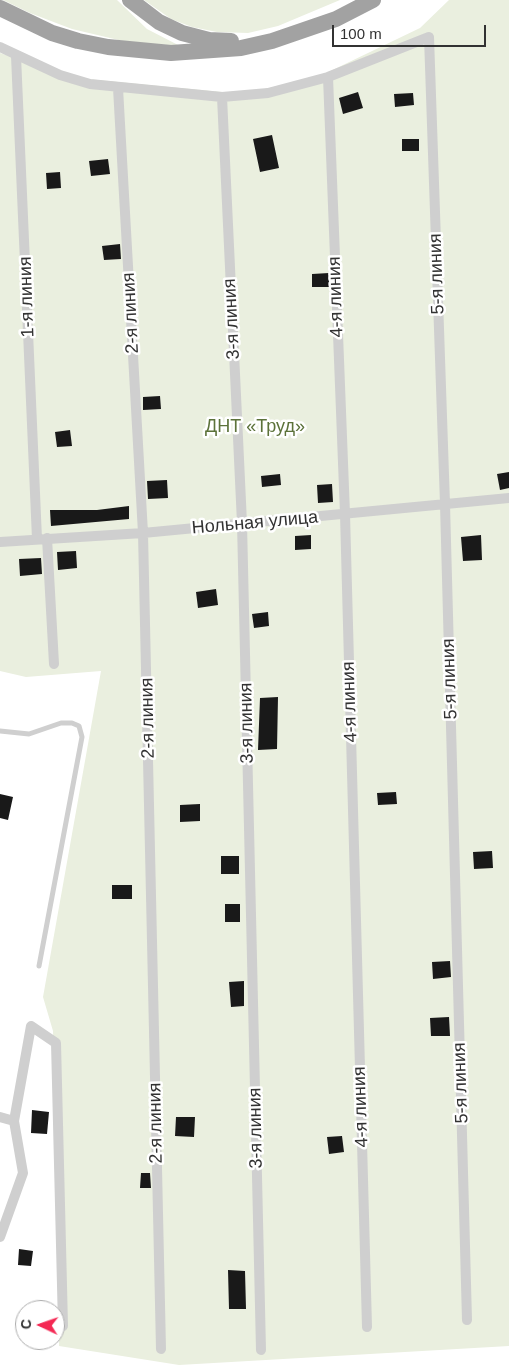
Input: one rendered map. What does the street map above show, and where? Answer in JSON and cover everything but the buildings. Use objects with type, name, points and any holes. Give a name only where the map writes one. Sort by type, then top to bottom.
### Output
[{"type":"highway","points":[[130,0],[160,22],[182,33],[210,40],[239,41],[266,38],[336,19]]},
{"type":"highway","points":[[0,8],[52,32],[78,41],[108,47],[163,52],[208,52],[242,48],[302,33],[336,19],[373,0]]},
{"type":"street","name":"5-я линия","points":[[328,77],[428,38],[445,504],[467,1320]]},
{"type":"street","points":[[0,47],[60,75],[90,84],[118,88],[222,97],[268,93],[328,77]]},
{"type":"street","name":"1-я линия","points":[[16,56],[42,539],[54,664]]},
{"type":"street","name":"4-я линия","points":[[328,77],[345,514],[367,1327]]},
{"type":"street","name":"2-я линия","points":[[118,88],[144,533],[161,1349]]},
{"type":"street","name":"3-я линия","points":[[222,97],[242,523],[261,1350]]},
{"type":"street","name":"Нольная улица","points":[[0,542],[144,533],[509,498]]},
{"type":"street","points":[[0,1237],[23,1173],[14,1121],[31,1026],[56,1043],[62,1300]]},
{"type":"street","points":[[0,1117],[14,1121]]},
{"type":"lane","points":[[0,731],[29,734],[61,723],[72,723],[80,726],[82,736],[39,966]]},
{"type":"green space","points":[[3,0],[117,0],[147,29],[180,46],[127,42],[72,29],[30,13]]},
{"type":"green space","points":[[144,0],[340,0],[278,26],[248,33],[217,32],[192,27],[171,19]]},
{"type":"green space","name":"ДНТ «Труд»","points":[[449,0],[509,0],[509,1346],[179,1365],[65,1347],[65,1300],[58,1300],[53,1031],[43,997],[101,671],[26,677],[0,671],[0,53],[77,78],[243,94],[318,77],[420,28]]}]
